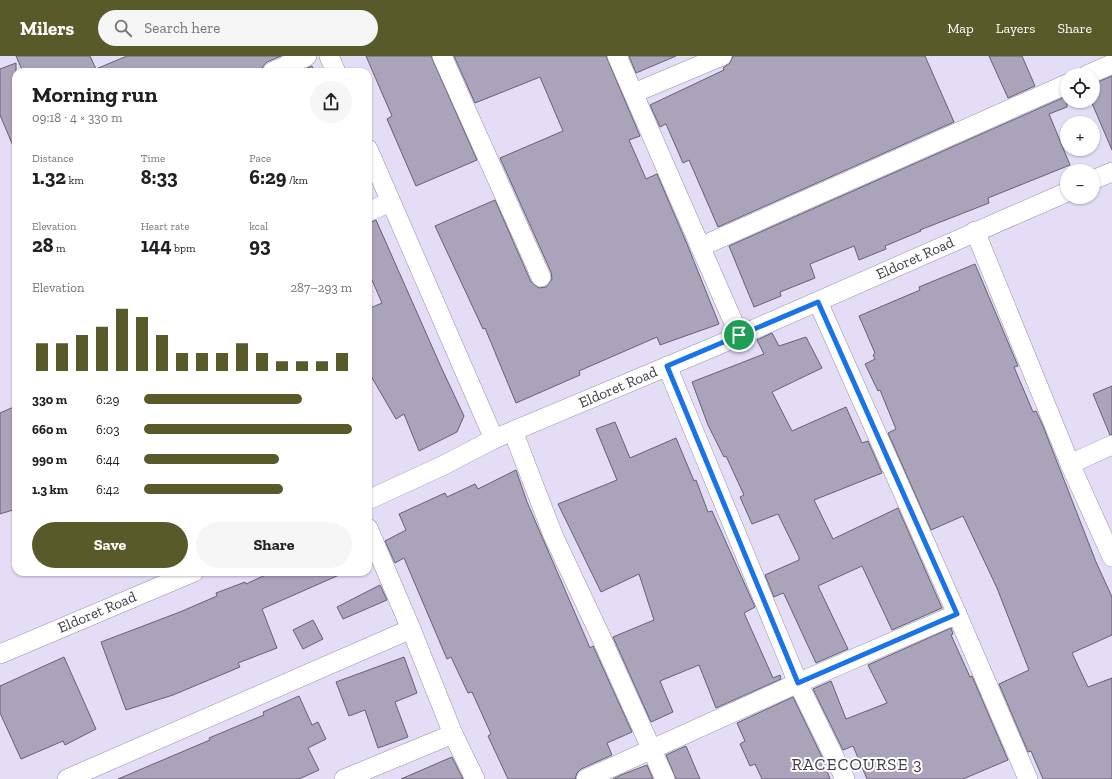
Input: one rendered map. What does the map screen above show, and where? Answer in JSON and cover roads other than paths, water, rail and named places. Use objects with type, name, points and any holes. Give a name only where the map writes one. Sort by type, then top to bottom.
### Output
[{"type":"street","points":[[281,68],[307,56]]},
{"type":"street","points":[[329,56],[334,68]]},
{"type":"street","points":[[442,56],[541,277]]},
{"type":"street","points":[[618,56],[739,335]]},
{"type":"street","points":[[634,94],[722,56]]},
{"type":"street","points":[[1100,69],[1112,64]]},
{"type":"street","points":[[700,247],[1060,87]]},
{"type":"street","points":[[372,159],[494,439]]},
{"type":"street","points":[[1100,177],[1112,172]]},
{"type":"street","name":"Eldoret Road","points":[[372,498],[442,466],[494,439],[818,302],[975,231],[1060,195]]},
{"type":"street","points":[[372,210],[390,202]]},
{"type":"street","points":[[975,231],[1070,464],[1112,557]]},
{"type":"street","points":[[818,302],[957,614],[1028,779]]},
{"type":"street","points":[[667,366],[798,683],[845,779]]},
{"type":"street","points":[[513,431],[553,535],[665,779]]},
{"type":"street","points":[[1070,464],[1112,445]]},
{"type":"street","points":[[372,537],[453,734],[475,779]]},
{"type":"street","name":"Eldoret Road","points":[[0,654],[185,576]]},
{"type":"street","points":[[586,779],[798,683],[957,614]]},
{"type":"street","points":[[67,779],[411,629]]},
{"type":"street","points":[[344,779],[453,734]]},
{"type":"district","name":"RACECOURSE 3","points":[[857,764]]}]
